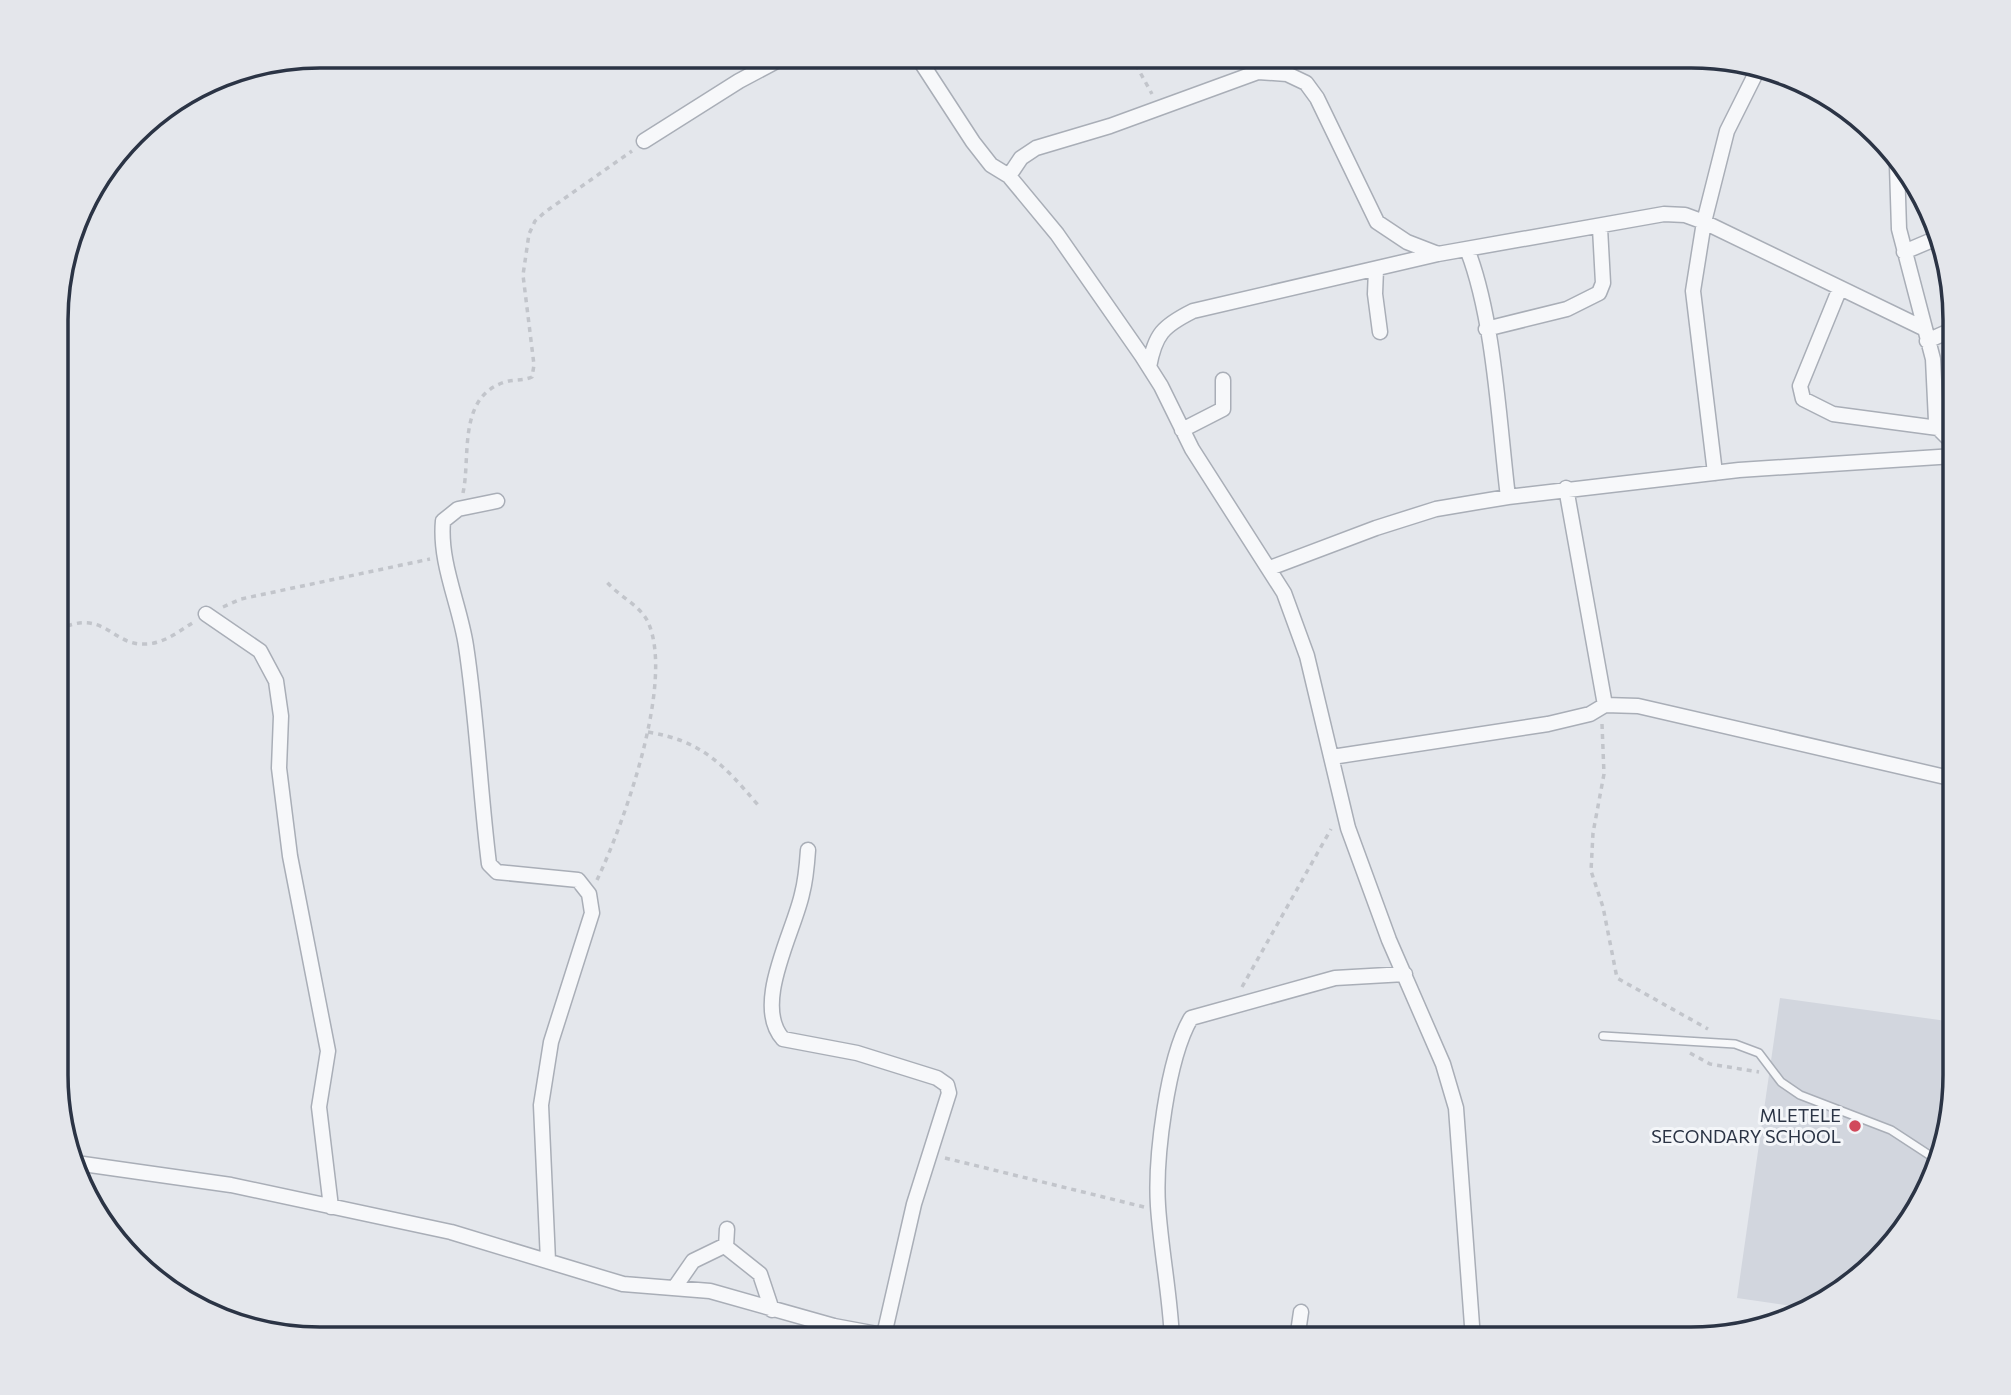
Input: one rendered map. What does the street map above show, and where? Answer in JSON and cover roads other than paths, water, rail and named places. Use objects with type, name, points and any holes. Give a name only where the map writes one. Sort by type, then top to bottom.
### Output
[{"type":"street","points":[[644,141],[763,68]]},
{"type":"street","points":[[925,68],[985,158],[1009,176],[1057,234],[1149,367],[1182,430],[1284,593],[1307,656],[1343,808],[1367,884],[1443,1064],[1456,1108],[1472,1327]]},
{"type":"street","points":[[1009,176],[1021,158],[1036,148],[1160,108],[1258,72],[1287,74],[1306,83],[1317,98],[1377,222],[1407,242],[1438,254]]},
{"type":"street","points":[[1715,473],[1693,291],[1704,222],[1715,190],[1727,131],[1754,77]]},
{"type":"street","points":[[1897,175],[1896,211],[1904,252],[1933,359],[1938,428]]},
{"type":"street","points":[[1149,367],[1153,344],[1163,329],[1193,311],[1438,254],[1600,228],[1664,214],[1685,215],[1704,222],[1840,288],[1925,335],[1943,332]]},
{"type":"street","points":[[1486,329],[1567,309],[1600,293],[1603,284],[1600,228]]},
{"type":"street","points":[[1904,252],[1930,241]]},
{"type":"street","points":[[1467,249],[1474,267],[1486,329],[1508,496]]},
{"type":"street","points":[[1376,269],[1375,294],[1380,332]]},
{"type":"street","points":[[1840,288],[1800,386],[1803,399],[1833,414],[1938,428],[1943,433]]},
{"type":"street","points":[[1182,430],[1223,409],[1223,380]]},
{"type":"street","points":[[1270,568],[1376,528],[1436,509],[1508,496],[1715,473],[1943,457]]},
{"type":"street","points":[[1566,488],[1602,706]]},
{"type":"street","points":[[497,501],[458,509],[443,521],[446,556],[467,648],[489,864],[497,872],[578,880],[589,894],[592,913],[551,1042],[541,1105],[548,1261]]},
{"type":"street","points":[[206,614],[260,652],[276,681],[281,716],[279,768],[289,843],[328,1051],[319,1107],[331,1208]]},
{"type":"street","points":[[1332,757],[1548,724],[1590,714],[1602,706],[1638,706],[1943,776]]},
{"type":"street","points":[[808,850],[802,895],[777,974],[771,1006],[776,1031],[783,1039],[857,1053],[937,1078],[947,1085],[949,1093],[932,1144],[886,1327]]},
{"type":"street","points":[[1171,1327],[1169,1282],[1158,1211],[1161,1140],[1170,1084],[1185,1028],[1191,1018],[1335,978],[1405,974]]},
{"type":"street","points":[[85,1164],[231,1185],[451,1232],[623,1284],[710,1291],[840,1327]]},
{"type":"street","points":[[726,1245],[727,1229]]},
{"type":"street","points":[[675,1287],[693,1261],[726,1245]]},
{"type":"street","points":[[726,1245],[760,1274],[772,1310]]},
{"type":"street","points":[[1299,1327],[1301,1312]]},
{"type":"lane","points":[[1603,1036],[1726,1043],[1759,1053],[1775,1075],[1800,1095],[1891,1130],[1930,1154]]},
{"type":"place","name":"MLETELE SECONDARY SCHOOL","points":[[1855,1126]]}]
